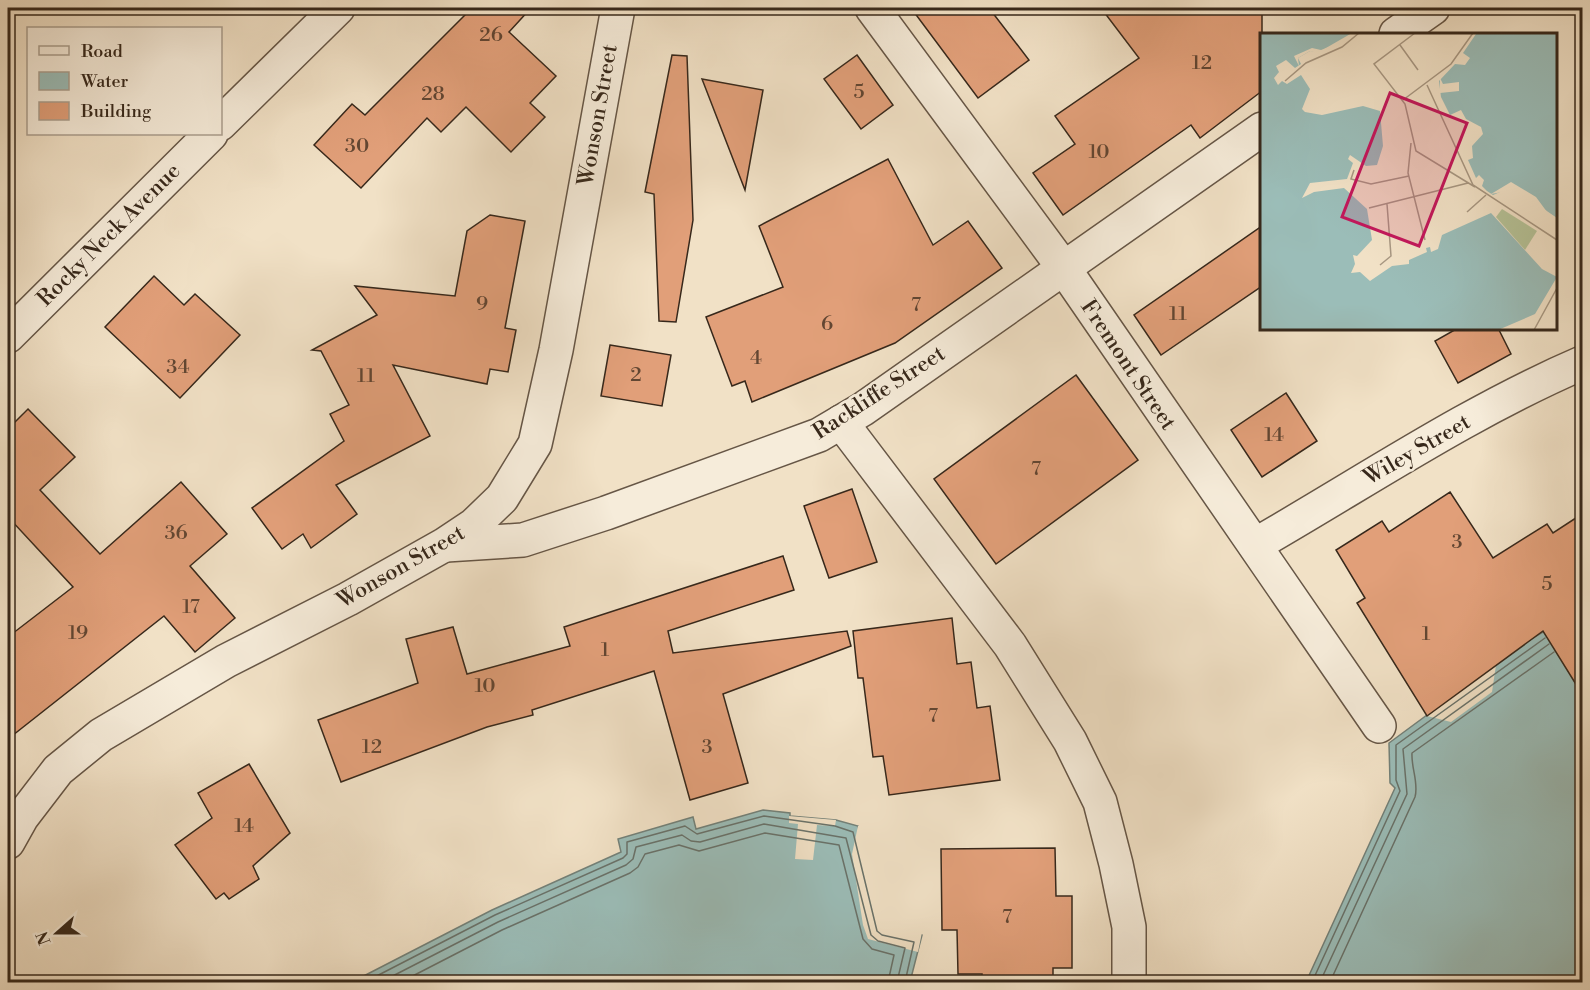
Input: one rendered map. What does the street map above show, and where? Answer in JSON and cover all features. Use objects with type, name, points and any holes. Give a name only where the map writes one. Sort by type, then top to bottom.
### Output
[{"type":"street","points":[[222,122],[338,8]]},
{"type":"street","name":"Wonson Street","points":[[12,821],[58,770],[101,735],[226,661],[354,596],[444,545],[474,525],[502,498],[535,444],[556,350],[618,8]]},
{"type":"street","name":"Fremont Street","points":[[872,8],[1062,267],[1379,726]]},
{"type":"street","points":[[1397,33],[1433,8]]},
{"type":"street","name":"Rackliffe Street","points":[[444,545],[523,540],[745,464],[819,435],[841,422],[1260,130]]},
{"type":"street","name":"Rocky Neck Avenue","points":[[8,336],[210,135]]},
{"type":"street","name":"Wiley Street","points":[[1255,545],[1476,415],[1542,380],[1582,363]]},
{"type":"street","points":[[841,422],[1010,645],[1070,741],[1100,802],[1116,864],[1129,927],[1129,982]]},
{"type":"water","points":[[1582,609],[1582,982],[1306,982],[1395,788],[1390,783],[1389,743],[1526,642]]},
{"type":"water","points":[[763,810],[790,813],[790,816],[836,820],[858,826],[883,929],[922,935],[910,982],[352,982],[492,910],[621,852],[618,839],[693,817],[696,829]]},
{"type":"pier","points":[[1496,665],[1492,692],[1451,722],[1427,716]]},
{"type":"pier","points":[[789,816],[836,820],[835,826],[817,825],[813,860],[795,859],[798,824],[789,823]]},
{"type":"pier","points":[[858,826],[861,826],[885,926],[922,932],[918,952],[868,939],[863,925],[852,854]]},
{"type":"building","points":[[472,8],[531,8],[509,32],[556,76],[530,103],[545,117],[511,152],[466,107],[441,132],[427,118],[361,188],[314,145],[352,104],[365,115]]},
{"type":"building","points":[[911,8],[989,8],[1029,60],[978,98]]},
{"type":"building","points":[[1101,8],[1262,8],[1260,93],[1200,138],[1191,125],[1063,215],[1033,173],[1075,144],[1055,116],[1139,58]]},
{"type":"building","points":[[672,55],[687,56],[693,220],[676,322],[659,321],[654,194],[645,192]]},
{"type":"building","points":[[857,55],[893,105],[861,129],[824,79]]},
{"type":"building","points":[[702,79],[763,90],[745,190]]},
{"type":"building","points":[[888,159],[933,245],[968,221],[1002,268],[895,343],[752,402],[745,381],[732,386],[706,317],[783,287],[759,226]]},
{"type":"building","points":[[490,215],[525,221],[505,328],[516,330],[508,372],[490,369],[487,384],[393,365],[430,436],[336,485],[357,514],[311,548],[303,534],[282,549],[252,508],[344,441],[330,414],[349,405],[321,351],[312,350],[377,315],[355,286],[455,296],[467,231]]},
{"type":"building","points":[[1260,227],[1260,287],[1161,355],[1134,315]]},
{"type":"building","points":[[154,276],[184,305],[195,294],[240,335],[180,398],[105,327]]},
{"type":"building","points":[[1454,330],[1499,330],[1511,354],[1458,383],[1435,341]]},
{"type":"building","points":[[610,345],[671,355],[662,406],[601,396]]},
{"type":"building","points":[[1076,375],[1138,460],[996,564],[934,479]]},
{"type":"building","points":[[1286,393],[1317,441],[1262,477],[1231,430]]},
{"type":"building","points":[[28,409],[75,457],[40,490],[100,554],[181,482],[227,534],[190,566],[235,618],[195,652],[164,616],[8,739],[8,637],[73,587],[10,519],[8,521],[8,429]]},
{"type":"building","points":[[852,489],[877,562],[829,578],[804,506]]},
{"type":"building","points":[[1450,492],[1493,558],[1547,524],[1553,533],[1582,514],[1582,694],[1543,631],[1427,716],[1357,603],[1365,598],[1336,550],[1382,521],[1389,532]]},
{"type":"building","points":[[783,556],[794,590],[668,631],[673,653],[847,631],[851,646],[723,694],[748,783],[690,800],[654,671],[532,710],[533,715],[487,727],[341,782],[318,720],[418,683],[406,639],[453,627],[467,674],[570,646],[564,627]]},
{"type":"building","points":[[952,618],[957,664],[971,662],[977,708],[990,706],[1000,780],[889,795],[883,756],[873,757],[863,678],[858,678],[853,631]]},
{"type":"building","points":[[249,764],[290,833],[253,866],[259,879],[229,899],[224,893],[216,899],[175,845],[212,818],[198,793]]},
{"type":"building","points":[[1055,848],[1056,896],[1072,896],[1072,968],[1053,968],[1053,982],[982,982],[982,974],[958,974],[957,930],[942,930],[941,849]]}]
